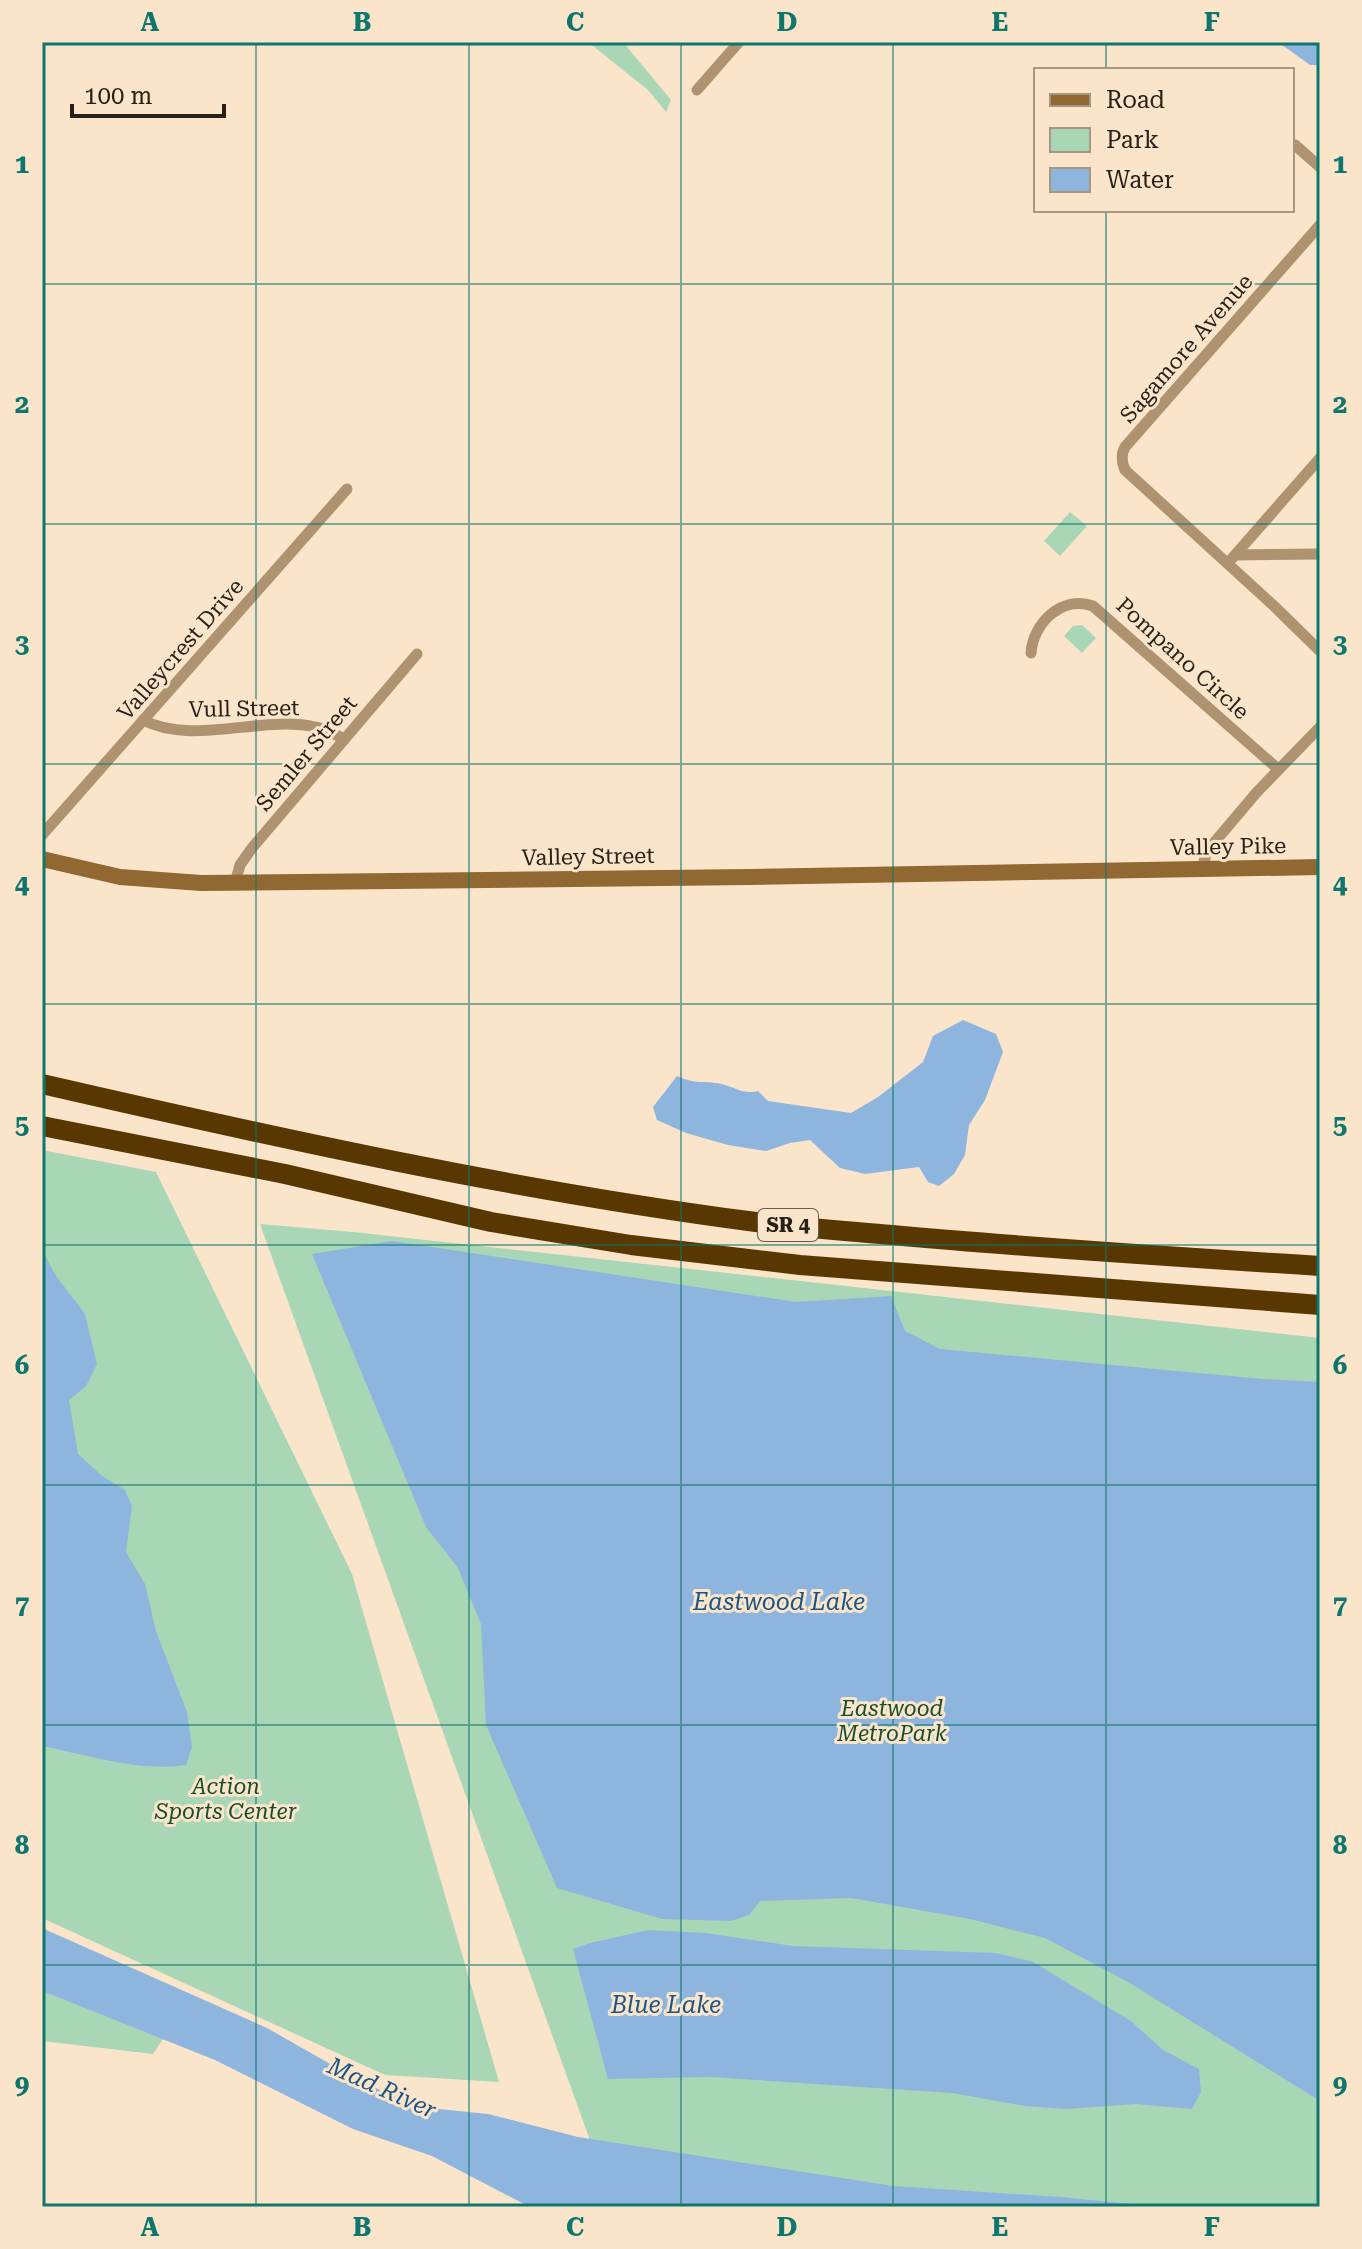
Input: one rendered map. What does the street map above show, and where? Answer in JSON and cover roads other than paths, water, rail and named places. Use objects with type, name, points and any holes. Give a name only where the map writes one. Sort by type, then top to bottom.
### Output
[{"type":"highway","name":"SR 4","points":[[42,1084],[466,1174],[758,1223],[1021,1247],[1320,1266]]},
{"type":"highway","name":"SR 4","points":[[42,1126],[285,1174],[491,1222],[631,1245],[800,1265],[1320,1305]]},
{"type":"street","points":[[697,90],[739,42]]},
{"type":"street","points":[[1295,145],[1320,167]]},
{"type":"street","name":"Sagamore Avenue","points":[[1320,225],[1123,451],[1122,464],[1125,470],[1231,559],[1320,651]]},
{"type":"street","points":[[1231,559],[1320,458]]},
{"type":"street","name":"Valleycrest Drive","points":[[42,835],[347,489]]},
{"type":"street","points":[[1231,559],[1320,554]]},
{"type":"street","name":"Pompano Circle","points":[[1031,653],[1035,635],[1050,615],[1068,603],[1093,606],[1278,769]]},
{"type":"street","name":"Semler Street","points":[[235,883],[240,865],[252,848],[417,654]]},
{"type":"street","name":"Vull Street","points":[[143,720],[164,729],[302,725],[344,739]]},
{"type":"street","points":[[1202,869],[1207,851],[1278,769],[1320,727]]},
{"type":"street","name":"Valley Street","points":[[42,859],[128,878],[201,883],[1136,870]]},
{"type":"street","name":"Valley Pike","points":[[1136,870],[1320,867]]},
{"type":"water","points":[[1278,42],[1320,42],[1320,65],[1310,65]]},
{"type":"water","points":[[963,1020],[996,1034],[1003,1052],[985,1100],[969,1125],[965,1155],[954,1174],[939,1186],[928,1182],[919,1167],[865,1174],[840,1168],[810,1140],[766,1151],[728,1145],[686,1133],[657,1120],[653,1107],[677,1076],[744,1091],[758,1091],[768,1101],[851,1113],[878,1097],[923,1062],[933,1036]]},
{"type":"water","name":"Eastwood Lake","points":[[392,1241],[796,1302],[891,1296],[905,1331],[940,1349],[1320,1382],[1320,2101],[1128,1982],[1045,1938],[970,1919],[851,1898],[760,1901],[749,1915],[731,1921],[662,1919],[557,1888],[486,1725],[481,1624],[458,1568],[426,1527],[312,1254]]},
{"type":"water","points":[[42,1250],[56,1276],[85,1314],[97,1364],[86,1386],[69,1400],[78,1454],[102,1476],[125,1490],[132,1506],[126,1552],[145,1584],[156,1631],[187,1712],[192,1747],[186,1765],[131,1764],[42,1746]]},
{"type":"water","points":[[42,1928],[267,2028],[360,2081],[419,2107],[488,2114],[578,2137],[893,2186],[1162,2207],[528,2206],[432,2156],[353,2129],[215,2060],[42,1991]]},
{"type":"water","name":"Blue Lake","points":[[648,1930],[706,1933],[793,1946],[996,1953],[1033,1962],[1131,2021],[1163,2050],[1199,2069],[1201,2092],[1192,2109],[1136,2104],[1066,2109],[1025,2106],[952,2093],[710,2077],[608,2079],[573,1949]]},
{"type":"park label","name":"Eastwood MetroPark","points":[[892,1720]]},
{"type":"park label","name":"Action Sports Center","points":[[226,1798]]},
{"type":"water label","name":"Mad River","points":[[382,2088]]}]
